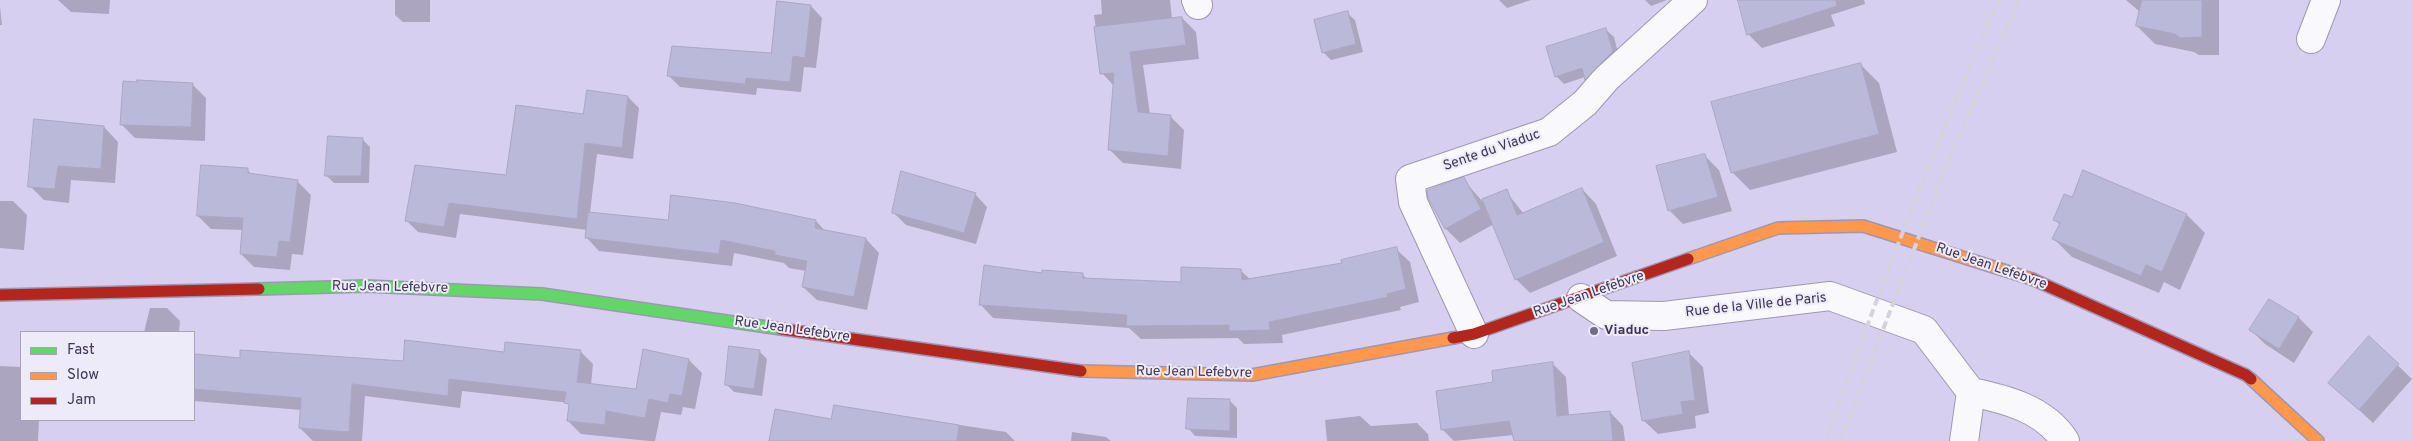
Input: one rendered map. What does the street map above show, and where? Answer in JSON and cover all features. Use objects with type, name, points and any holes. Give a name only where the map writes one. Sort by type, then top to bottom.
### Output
[{"type":"street","name":"Sente du Viaduc","points":[[1474,334],[1413,202],[1410,179],[1549,132],[1585,103],[1606,79],[1693,0]]},
{"type":"street","points":[[2311,39],[2326,0]]},
{"type":"street","name":"Rue Jean Lefebvre","points":[[0,295],[366,286],[542,294],[1066,370],[1252,375],[1474,334],[1778,228],[1863,226],[2028,277],[2246,375],[2318,441]]},
{"type":"street","name":"Rue de la Ville de Paris","points":[[1581,298],[1606,315],[1664,316],[1830,296],[1924,330],[1971,392]]},
{"type":"street","points":[[1964,441],[1971,392],[2008,400],[2043,418],[2065,441]]},
{"type":"building","points":[[1738,0],[1836,0],[1837,6],[1747,35]]},
{"type":"building","points":[[2142,0],[2202,0],[2202,37],[2180,38],[2175,34],[2136,26]]},
{"type":"building","points":[[777,1],[811,5],[805,58],[793,56],[790,82],[746,78],[745,84],[667,76],[672,46],[771,53]]},
{"type":"building","points":[[1348,11],[1356,44],[1322,53],[1314,20]]},
{"type":"building","points":[[1182,17],[1186,45],[1130,52],[1138,112],[1171,115],[1168,156],[1108,150],[1114,73],[1100,74],[1094,27]]},
{"type":"building","points":[[1606,28],[1613,51],[1585,80],[1582,68],[1555,77],[1546,47]]},
{"type":"building","points":[[1861,63],[1879,134],[1731,173],[1711,102]]},
{"type":"building","points":[[137,80],[193,83],[191,127],[120,125],[123,81],[137,82]]},
{"type":"building","points":[[587,90],[628,96],[622,148],[585,143],[577,219],[449,203],[444,227],[405,221],[415,165],[506,175],[516,105],[583,114]]},
{"type":"building","points":[[34,119],[104,126],[101,169],[58,166],[55,189],[28,187]]},
{"type":"building","points":[[328,136],[363,138],[361,176],[325,176]]},
{"type":"building","points":[[1705,154],[1718,197],[1668,211],[1656,166]]},
{"type":"building","points":[[201,165],[248,168],[248,173],[298,180],[290,242],[279,241],[277,257],[240,254],[243,218],[197,216]]},
{"type":"building","points":[[2083,170],[2187,214],[2162,272],[2146,265],[2141,276],[2052,239],[2060,223],[2053,220],[2064,194],[2072,197]]},
{"type":"building","points":[[901,171],[976,193],[964,233],[892,213]]},
{"type":"building","points":[[1464,177],[1481,209],[1445,229],[1428,198],[1427,191]]},
{"type":"building","points":[[1582,188],[1604,242],[1515,280],[1482,199],[1507,189],[1517,215]]},
{"type":"building","points":[[671,195],[735,203],[816,220],[815,228],[866,238],[854,297],[802,287],[807,261],[775,255],[775,251],[721,240],[719,254],[585,238],[588,212],[668,220]]},
{"type":"building","points":[[1397,247],[1406,289],[1387,294],[1388,297],[1269,322],[1270,330],[1229,331],[1229,325],[1126,326],[1127,315],[979,305],[984,265],[1042,273],[1042,270],[1083,273],[1083,278],[1181,282],[1181,267],[1241,269],[1242,280],[1342,263],[1341,260]]},
{"type":"building","points":[[2269,299],[2299,317],[2279,349],[2249,330]]},
{"type":"building","points":[[2369,336],[2399,364],[2359,410],[2328,383]]},
{"type":"building","points":[[405,340],[504,352],[505,342],[581,350],[577,382],[636,389],[643,349],[689,359],[682,396],[670,394],[668,403],[649,399],[645,418],[606,411],[605,425],[567,421],[569,404],[564,403],[566,392],[449,379],[448,396],[352,384],[349,432],[299,428],[301,398],[195,389],[195,354],[240,358],[240,350],[403,361]]},
{"type":"building","points":[[729,346],[760,350],[754,389],[725,385]]},
{"type":"building","points":[[1689,351],[1695,400],[1681,402],[1683,414],[1642,421],[1632,363]]},
{"type":"building","points":[[1553,362],[1557,416],[1610,411],[1613,441],[1514,441],[1509,421],[1441,430],[1436,391],[1493,382],[1492,371]]},
{"type":"building","points":[[1188,398],[1230,399],[1230,431],[1186,429]]},
{"type":"building","points":[[834,405],[959,425],[957,441],[769,441],[775,409],[831,419]]},
{"type":"railway","points":[[1826,441],[1908,219],[1952,109],[1999,0]]},
{"type":"railway","points":[[1840,441],[1945,169],[2019,0]]},
{"type":"traffic: fast","points":[[259,289],[366,286],[542,294],[781,329]]},
{"type":"traffic: slow","points":[[1688,259],[1778,228],[1863,226],[2032,279]]},
{"type":"traffic: slow","points":[[1081,371],[1252,375],[1453,338]]},
{"type":"traffic: slow","points":[[2251,379],[2318,441]]},
{"type":"traffic: jam","points":[[1453,338],[1474,334],[1688,259]]},
{"type":"traffic: jam","points":[[2032,279],[2246,375],[2251,379]]},
{"type":"traffic: jam","points":[[0,295],[259,289]]},
{"type":"traffic: jam","points":[[781,329],[1081,371]]},
{"type":"place","name":"Viaduc","points":[[1594,331]]}]
